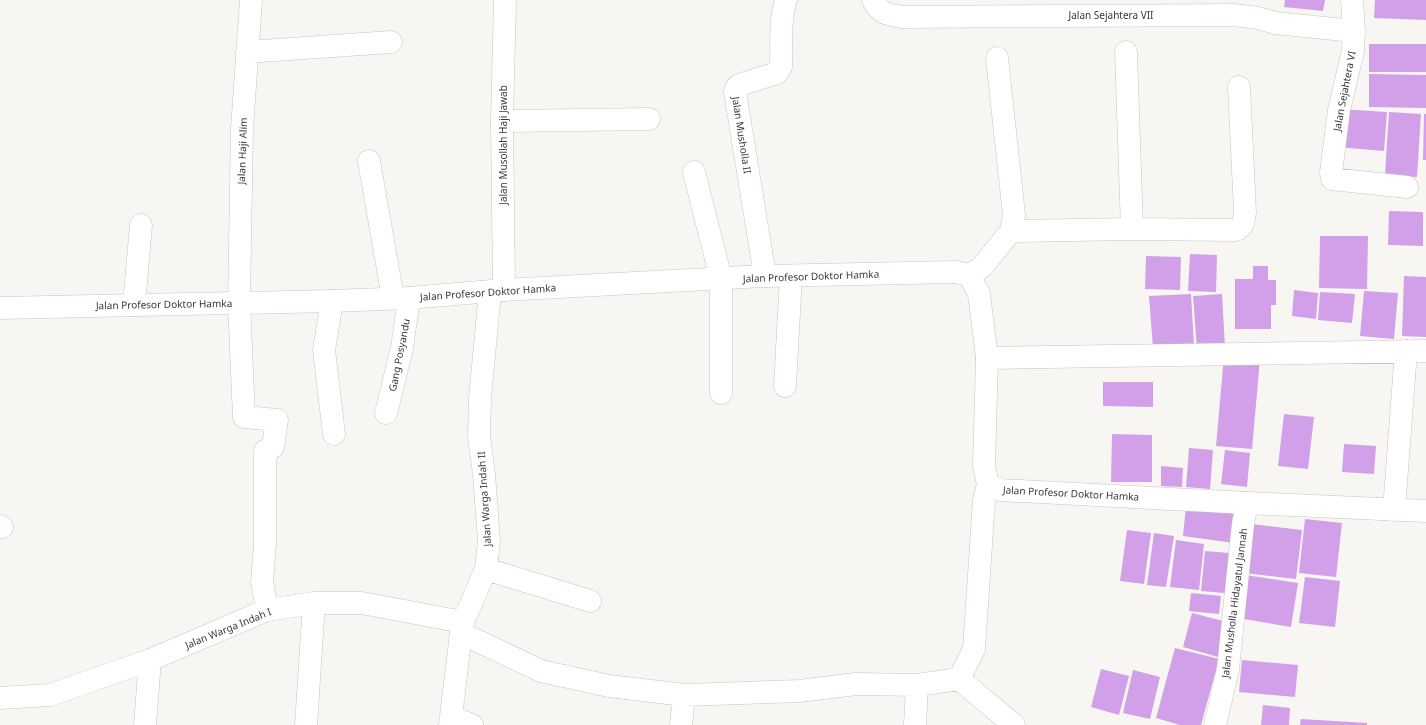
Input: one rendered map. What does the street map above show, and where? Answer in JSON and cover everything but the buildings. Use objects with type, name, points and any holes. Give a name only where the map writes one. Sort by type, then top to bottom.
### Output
[{"type":"street","name":"Jalan Haji Alim","points":[[251,0],[242,129],[239,303],[244,417],[277,420],[273,447],[265,451],[265,544],[262,582],[267,610]]},
{"type":"street","name":"Jalan Musollah Haji Jawab","points":[[497,291],[505,0]]},
{"type":"street","name":"Jalan Musholla II","points":[[765,276],[735,92],[739,85],[777,73],[779,71],[781,67],[783,15],[786,0]]},
{"type":"street","name":"Jalan Sejahtera VII","points":[[873,0],[877,8],[886,14],[902,17],[1234,15],[1258,18],[1275,23],[1354,31]]},
{"type":"street","name":"Jalan Sejahtera VI","points":[[1352,0],[1354,31],[1350,68],[1339,110],[1331,173],[1332,179],[1407,187]]},
{"type":"street","points":[[247,52],[391,42]]},
{"type":"street","points":[[1126,52],[1132,229]]},
{"type":"street","points":[[997,58],[1014,215],[1011,230],[982,268],[969,274],[979,294],[987,358],[984,466],[988,485],[984,500],[974,649],[959,679],[1014,725]]},
{"type":"street","points":[[1011,230],[1236,230],[1241,228],[1244,223],[1245,212],[1239,87]]},
{"type":"street","points":[[502,121],[650,119]]},
{"type":"street","name":"Gang Posyandu","points":[[369,161],[401,298],[402,348],[386,413]]},
{"type":"street","points":[[694,172],[721,279],[721,393]]},
{"type":"street","points":[[134,305],[141,224]]},
{"type":"street","name":"Jalan Profesor Doktor Hamka","points":[[0,308],[332,301],[765,276],[956,272],[969,274]]},
{"type":"street","points":[[785,386],[791,276]]},
{"type":"street","name":"Jalan Warga Indah II","points":[[451,721],[462,627],[486,569],[489,541],[484,474],[479,437],[480,398],[497,291]]},
{"type":"street","points":[[332,301],[324,350],[334,434]]},
{"type":"street","points":[[987,358],[1416,351],[1394,510]]},
{"type":"street","name":"Jalan Profesor Doktor Hamka","points":[[988,485],[1000,490],[1426,511]]},
{"type":"street","name":"Jalan Musholla Hidayatul Jannah","points":[[1215,725],[1228,669],[1243,524],[1247,503]]},
{"type":"street","points":[[486,569],[590,600]]},
{"type":"street","points":[[306,725],[314,604]]},
{"type":"street","name":"Jalan Warga Indah I","points":[[0,698],[50,695],[150,660],[267,610],[314,604],[362,604],[462,627],[541,671],[609,686],[684,695],[799,691],[856,684],[917,685],[959,679]]},
{"type":"street","points":[[145,725],[150,660]]},
{"type":"street","points":[[916,725],[917,685]]},
{"type":"street","points":[[681,725],[684,695]]},
{"type":"street","points":[[451,721],[472,725]]}]
